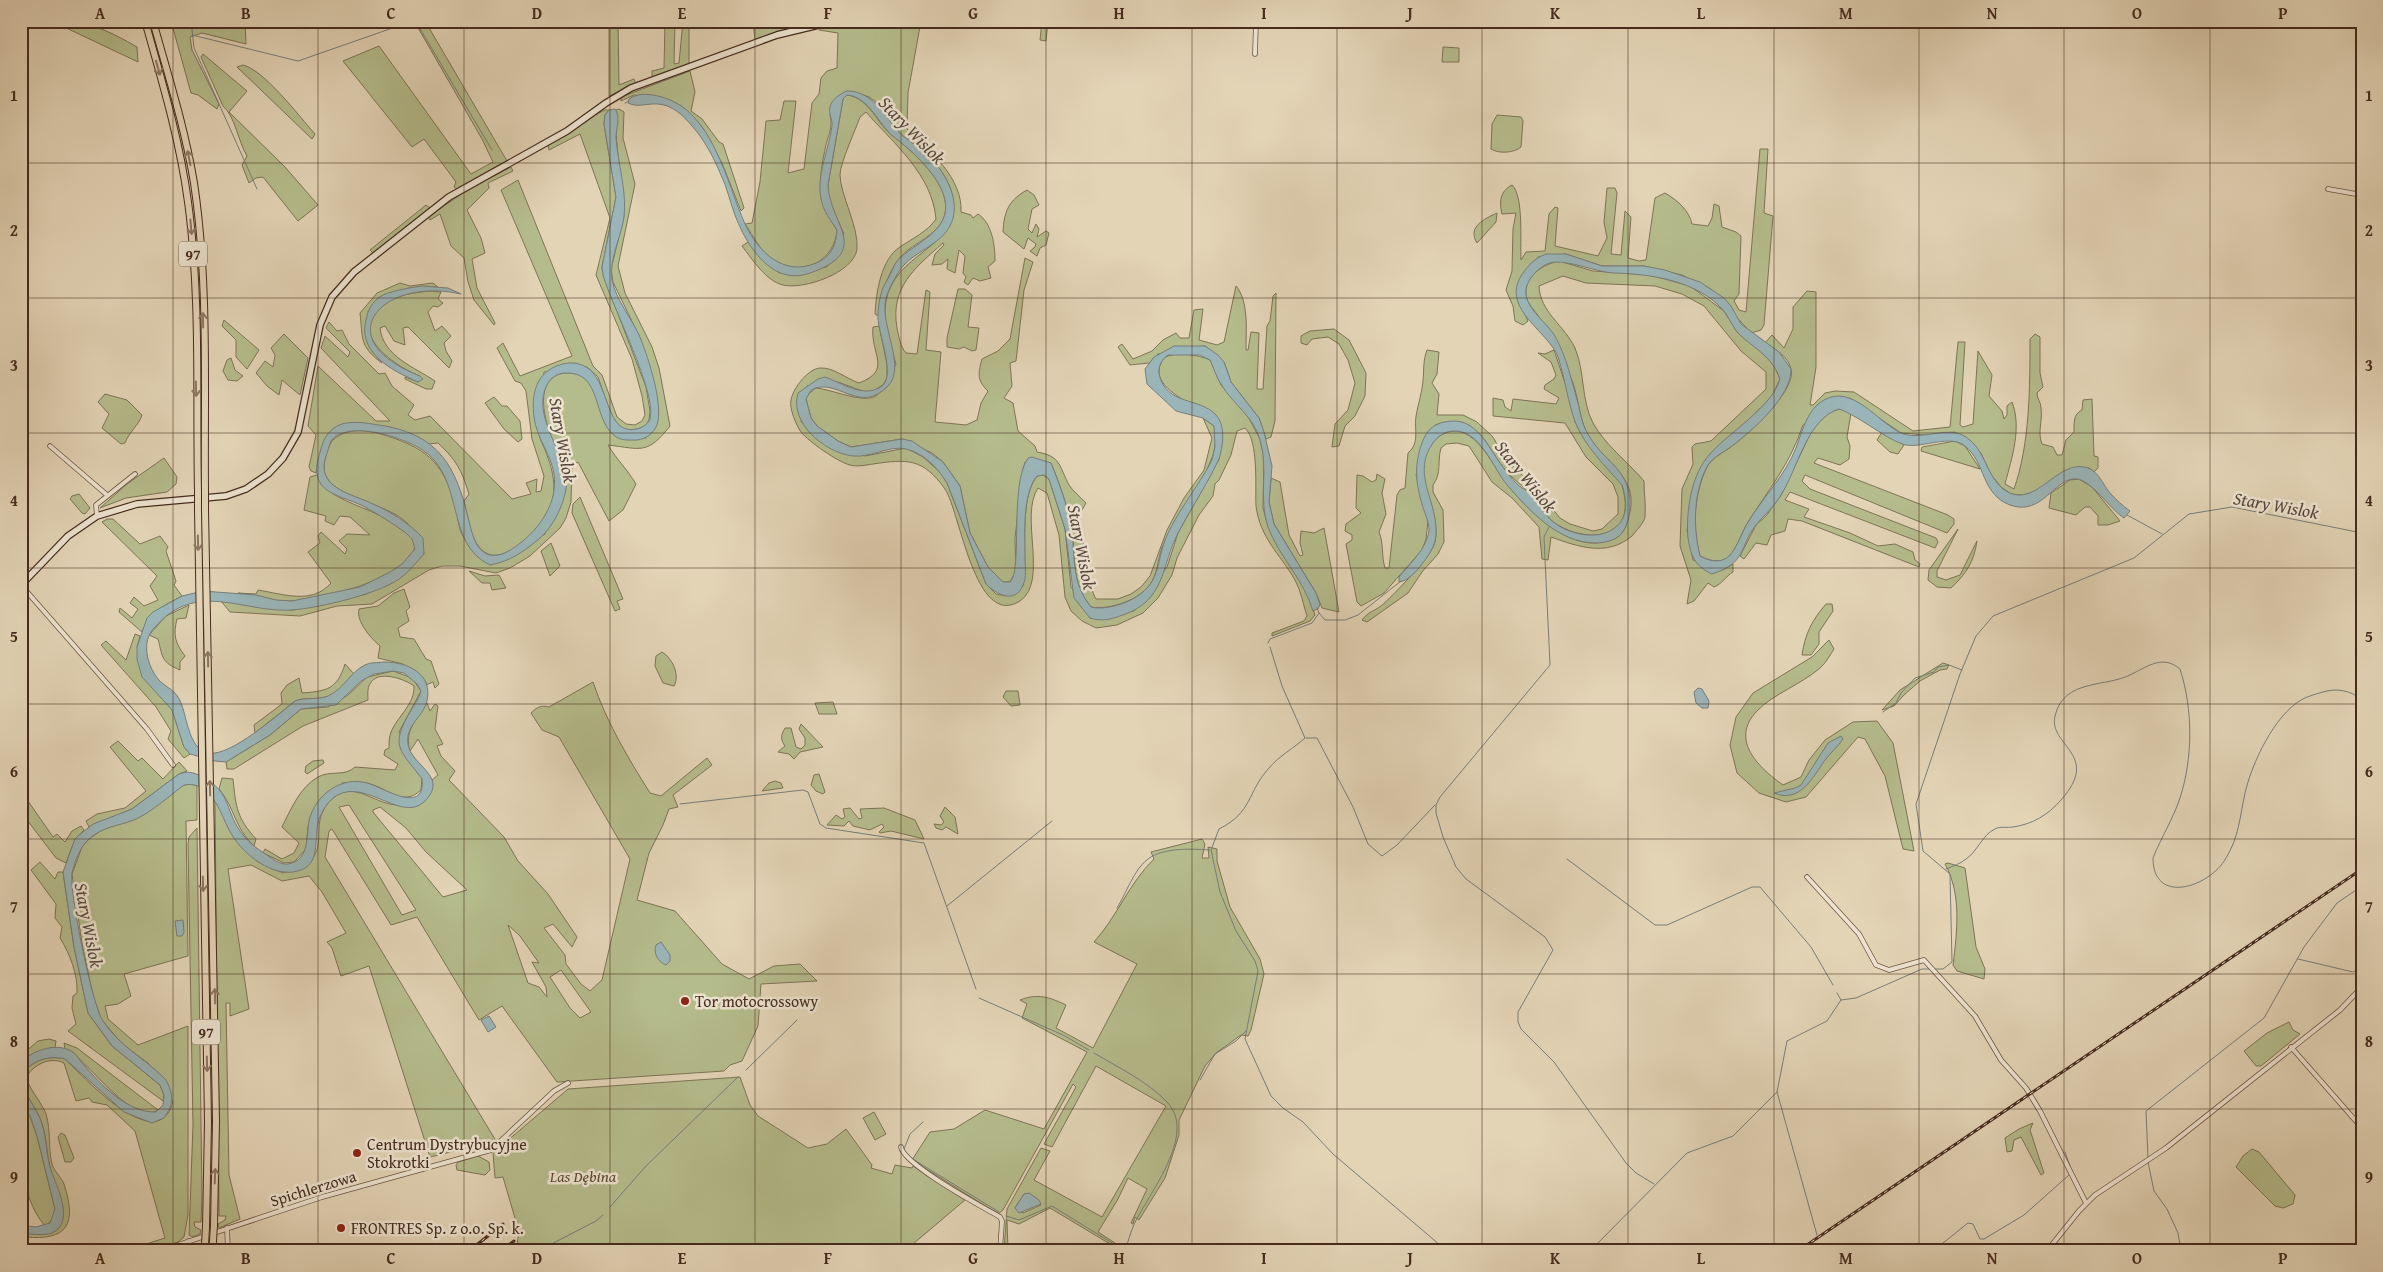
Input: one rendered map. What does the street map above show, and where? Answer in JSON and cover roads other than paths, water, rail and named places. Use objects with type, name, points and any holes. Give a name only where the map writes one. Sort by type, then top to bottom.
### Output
[{"type":"main road","name":"97","points":[[145,21],[180,150],[191,227],[195,296],[208,1122],[205,1247]]},
{"type":"main road","name":"97","points":[[152,21],[187,145],[199,226],[202,294],[216,1121],[212,1251]]},
{"type":"street","points":[[173,765],[147,730],[21,585],[68,536],[97,516],[137,504],[226,496],[246,489],[268,474],[283,458],[298,432],[320,325],[332,298],[354,272],[449,197],[567,131],[606,103],[632,88],[778,35],[835,21]]},
{"type":"street","points":[[1254,54],[1256,21]]},
{"type":"street","points":[[2328,189],[2362,195]]},
{"type":"street","points":[[50,446],[107,496]]},
{"type":"street","points":[[97,516],[96,505],[136,474]]},
{"type":"street","points":[[21,570],[28,578]]},
{"type":"street","points":[[1807,877],[1858,934],[1876,965],[1889,970],[1924,960],[1975,1016],[2001,1060],[2026,1088],[2040,1111],[2086,1203]]},
{"type":"street","points":[[2047,1251],[2086,1203],[2148,1161],[2346,1005],[2362,987]]},
{"type":"street","points":[[2292,1047],[2362,1128]]},
{"type":"street","name":"Spichlerzowa","points":[[160,1251],[322,1197],[492,1150],[554,1090],[568,1083]]},
{"type":"street","points":[[901,1148],[904,1156],[920,1169],[1000,1217],[1002,1221],[1000,1251]]},
{"type":"street","points":[[228,1228],[228,1251]]},
{"type":"street","points":[[188,1241],[188,1251]]},
{"type":"water","points":[[847,91],[857,92],[872,101],[903,136],[930,157],[943,173],[948,183],[954,203],[954,213],[952,223],[942,237],[904,265],[887,294],[886,320],[895,368],[893,378],[888,386],[877,394],[867,397],[858,397],[830,388],[821,387],[811,390],[806,399],[811,418],[817,426],[838,441],[851,447],[902,439],[912,441],[943,462],[960,486],[970,533],[988,567],[1003,582],[1010,582],[1014,575],[1017,506],[1022,471],[1028,458],[1032,457],[1051,463],[1063,494],[1069,518],[1075,568],[1080,588],[1091,607],[1111,607],[1133,599],[1149,586],[1157,570],[1163,546],[1172,525],[1212,460],[1215,447],[1214,426],[1203,418],[1176,411],[1147,384],[1145,369],[1154,357],[1174,346],[1205,346],[1224,362],[1231,382],[1259,418],[1272,466],[1269,502],[1274,524],[1316,593],[1320,604],[1318,609],[1313,611],[1309,599],[1278,548],[1268,527],[1264,505],[1263,451],[1257,432],[1248,417],[1226,391],[1210,360],[1200,355],[1168,355],[1161,363],[1159,374],[1163,384],[1169,391],[1184,400],[1209,409],[1216,415],[1222,430],[1222,448],[1219,459],[1178,533],[1155,591],[1137,609],[1111,619],[1099,620],[1090,618],[1074,598],[1065,529],[1049,479],[1044,475],[1037,476],[1029,493],[1025,527],[1026,572],[1024,582],[1020,591],[1015,595],[1005,596],[986,584],[947,483],[930,462],[913,451],[900,448],[860,456],[842,454],[821,443],[812,435],[799,415],[798,393],[818,379],[825,377],[854,389],[868,391],[875,390],[886,381],[887,364],[878,317],[883,287],[898,260],[930,235],[939,226],[945,214],[945,201],[934,176],[914,154],[888,132],[868,106],[855,97],[847,95],[843,99],[828,185],[830,199],[843,236],[844,246],[840,256],[829,265],[810,273],[796,276],[784,274],[772,269],[762,260],[746,239],[715,162],[705,143],[689,122],[681,114],[668,106],[628,103],[629,99],[637,95],[658,96],[679,105],[694,117],[706,132],[716,150],[750,234],[757,244],[773,259],[793,267],[816,263],[821,260],[832,250],[835,241],[837,230],[822,203],[820,181],[832,126],[830,107],[837,97]]},
{"type":"water","points":[[615,109],[618,116],[616,138],[625,207],[623,225],[612,264],[612,280],[617,295],[640,337],[651,368],[657,394],[659,416],[657,425],[649,436],[637,440],[617,438],[608,429],[596,398],[586,380],[577,374],[565,373],[554,376],[548,382],[543,396],[543,407],[545,419],[566,475],[566,489],[562,502],[553,523],[539,539],[516,555],[490,565],[476,555],[466,542],[444,476],[435,461],[412,444],[388,435],[375,432],[349,431],[339,435],[331,441],[325,459],[324,469],[327,478],[333,485],[344,492],[393,514],[412,527],[423,538],[424,554],[411,568],[394,582],[381,588],[334,603],[292,610],[273,610],[220,602],[203,602],[186,605],[170,613],[154,628],[150,634],[147,647],[148,660],[151,667],[158,679],[178,697],[196,745],[201,750],[209,753],[218,752],[241,742],[295,701],[320,698],[334,693],[355,672],[365,665],[384,662],[409,667],[422,676],[428,691],[425,707],[408,734],[409,748],[412,755],[432,779],[433,786],[431,794],[424,802],[414,807],[392,804],[367,794],[342,793],[331,800],[321,814],[313,858],[305,868],[298,871],[288,872],[269,868],[252,857],[237,843],[215,801],[202,788],[194,785],[184,785],[141,817],[99,832],[86,842],[80,850],[72,873],[72,884],[82,948],[98,1011],[109,1030],[166,1080],[172,1099],[170,1108],[164,1118],[152,1123],[124,1112],[65,1059],[47,1058],[37,1062],[23,1072],[22,1079],[26,1092],[40,1117],[49,1165],[60,1194],[64,1213],[63,1221],[59,1228],[52,1233],[41,1235],[21,1233],[21,1225],[36,1227],[50,1223],[55,1209],[37,1136],[30,1116],[21,1101],[21,1062],[32,1054],[46,1048],[68,1049],[75,1054],[98,1081],[125,1103],[135,1108],[156,1112],[163,1105],[164,1095],[160,1085],[112,1046],[88,1013],[74,947],[63,872],[75,839],[93,824],[132,809],[179,774],[190,772],[211,782],[218,789],[227,803],[233,819],[249,842],[274,860],[282,864],[288,864],[301,857],[304,851],[310,817],[314,807],[327,792],[335,787],[344,783],[363,782],[395,795],[412,798],[422,790],[422,779],[403,755],[399,741],[404,724],[421,691],[417,684],[404,673],[393,671],[374,674],[361,681],[336,705],[301,709],[270,735],[226,762],[190,754],[184,747],[172,710],[142,677],[137,659],[137,647],[147,618],[153,612],[182,596],[203,591],[256,595],[276,600],[292,601],[360,587],[402,564],[415,549],[412,539],[406,533],[374,512],[335,495],[321,485],[317,468],[319,456],[328,434],[339,425],[362,423],[400,429],[417,436],[431,445],[451,469],[458,484],[476,543],[485,553],[494,556],[503,554],[527,538],[546,514],[553,495],[555,485],[554,474],[550,459],[535,424],[533,408],[537,385],[545,373],[562,364],[573,363],[583,365],[594,374],[614,418],[620,426],[628,429],[640,428],[647,424],[650,419],[651,407],[647,390],[608,289],[602,267],[616,197],[604,124],[605,115],[609,110]]},
{"type":"water","points":[[1546,254],[1566,254],[1602,266],[1644,266],[1665,270],[1700,282],[1724,298],[1741,324],[1779,352],[1791,369],[1790,379],[1785,390],[1769,412],[1732,446],[1713,460],[1703,475],[1699,486],[1696,510],[1696,534],[1700,556],[1719,561],[1732,553],[1753,514],[1780,477],[1791,458],[1809,415],[1818,404],[1834,396],[1854,400],[1891,427],[1907,435],[1916,436],[1950,432],[1966,437],[1982,455],[1997,483],[2003,489],[2015,495],[2036,490],[2066,470],[2077,467],[2088,468],[2095,472],[2112,496],[2130,511],[2124,518],[2089,485],[2077,479],[2062,483],[2031,506],[2010,505],[1994,494],[1977,461],[1965,446],[1952,441],[1913,445],[1899,443],[1839,409],[1828,414],[1811,433],[1781,495],[1750,533],[1741,554],[1732,565],[1712,574],[1701,568],[1692,556],[1689,545],[1688,510],[1695,480],[1703,463],[1713,451],[1755,414],[1772,395],[1780,379],[1777,372],[1764,355],[1738,333],[1724,311],[1713,301],[1688,286],[1644,275],[1606,272],[1554,262],[1543,266],[1535,273],[1529,281],[1526,295],[1531,307],[1554,334],[1560,347],[1586,430],[1594,444],[1621,473],[1626,482],[1630,504],[1626,526],[1617,538],[1599,543],[1582,542],[1557,532],[1535,515],[1507,485],[1485,451],[1471,436],[1462,432],[1450,431],[1441,435],[1435,441],[1427,454],[1424,464],[1426,485],[1435,517],[1436,534],[1433,548],[1418,570],[1409,578],[1399,582],[1399,577],[1417,555],[1428,537],[1429,527],[1418,487],[1417,463],[1426,434],[1433,427],[1441,423],[1463,422],[1476,431],[1513,479],[1532,495],[1550,519],[1564,529],[1581,534],[1598,535],[1613,529],[1622,520],[1626,503],[1622,485],[1596,456],[1580,432],[1571,408],[1558,357],[1546,338],[1529,320],[1517,299],[1516,288],[1526,268]]},
{"type":"water","points":[[422,286],[448,288],[461,294],[433,291],[408,294],[388,302],[375,314],[370,329],[375,345],[391,361],[420,376],[423,379],[418,382],[397,372],[378,358],[366,340],[365,329],[369,309],[380,297],[397,290]]},
{"type":"water","points":[[1698,688],[1702,689],[1709,701],[1708,708],[1702,708],[1696,703],[1694,692]]},
{"type":"water","points":[[1841,736],[1843,739],[1841,742],[1827,757],[1805,787],[1791,795],[1774,793],[1801,785],[1828,743]]},
{"type":"water","points":[[183,920],[184,932],[182,936],[177,936],[175,921]]},
{"type":"water","points":[[661,942],[670,955],[670,961],[666,965],[661,962],[656,954],[656,945]]},
{"type":"water","points":[[489,1016],[496,1027],[488,1032],[481,1020]]},
{"type":"water","points":[[1029,1193],[1039,1200],[1041,1204],[1019,1213],[1015,1208],[1024,1194]]},
{"type":"waterway","points":[[191,21],[194,48],[257,189]]},
{"type":"waterway","points":[[192,35],[298,61],[404,24],[416,22],[492,150]]},
{"type":"waterway","name":"Stary Wislok","points":[[625,103],[629,101]]},
{"type":"waterway","points":[[1935,969],[1943,969],[1952,962],[1950,874],[1923,851],[1916,804],[1960,674],[1976,636],[1993,616],[2134,558],[2189,514],[2232,507],[2362,533]]},
{"type":"waterway","name":"Stary Wislok","points":[[2127,515],[2162,534]]},
{"type":"waterway","points":[[1549,527],[1544,537],[1550,665],[1440,797],[1436,805],[1436,813],[1443,837],[1456,867],[1466,879],[1545,937],[1553,950],[1518,1012],[1518,1022],[1521,1029],[1554,1062],[1626,1163],[1636,1173],[1654,1184]]},
{"type":"waterway","name":"Stary Wislok","points":[[1317,608],[1325,620],[1345,620],[1358,615],[1401,581]]},
{"type":"waterway","points":[[1268,643],[1270,639],[1312,623],[1319,613]]},
{"type":"waterway","points":[[1270,647],[1282,686],[1305,738],[1269,768],[1244,809],[1238,816],[1219,829],[1211,850],[1220,892],[1236,931],[1255,961],[1258,971],[1245,1039],[1271,1096],[1283,1108],[1303,1122],[1333,1154],[1447,1251]]},
{"type":"waterway","points":[[1946,869],[1970,856],[1991,831],[1999,828],[2020,826],[2034,821],[2051,810],[2061,800],[2072,784],[2076,772],[2075,761],[2071,752],[2055,726],[2055,716],[2060,704],[2067,695],[2076,690],[2122,678],[2156,663],[2168,663],[2180,669],[2189,717],[2190,734],[2187,767],[2180,798],[2153,858],[2155,873],[2162,882],[2172,887],[2184,887],[2208,877],[2226,858],[2236,834],[2248,781],[2253,768],[2273,729],[2291,707],[2306,697],[2333,690],[2348,692],[2362,700]]},
{"type":"waterway","points":[[1883,712],[1896,703],[1901,693],[1915,678],[1934,672],[1938,667],[1949,665],[1962,670]]},
{"type":"waterway","points":[[1306,738],[1317,738],[1353,807],[1368,844],[1382,856],[1397,845],[1435,805]]},
{"type":"waterway","points":[[680,804],[803,790],[808,792],[820,824],[826,828],[924,843],[976,989]]},
{"type":"waterway","points":[[947,906],[1052,821]]},
{"type":"waterway","points":[[1117,908],[1134,875],[1148,859],[1162,852],[1187,849],[1210,850]]},
{"type":"waterway","points":[[1567,859],[1655,925],[1667,925],[1752,887],[1760,887],[1811,947],[1833,985]]},
{"type":"waterway","points":[[2148,1158],[2146,1111],[2264,1018],[2304,947],[2337,903],[2362,886]]},
{"type":"waterway","points":[[2298,959],[2353,972],[2362,967]]},
{"type":"waterway","points":[[1817,1235],[1777,1092],[1787,1041],[1827,1021],[1841,1000],[1856,998],[1922,969],[1931,969]]},
{"type":"waterway","points":[[1837,993],[1841,1000]]},
{"type":"waterway","points":[[979,998],[1063,1035],[1089,1050]]},
{"type":"waterway","points":[[746,1070],[797,1020]]},
{"type":"waterway","points":[[1200,1080],[1215,1054],[1236,1041],[1246,1031]]},
{"type":"waterway","points":[[1094,1053],[1132,1075],[1159,1094],[1175,1114],[1177,1128],[1175,1144],[1170,1159],[1134,1224],[1125,1251]]},
{"type":"waterway","points":[[610,1207],[646,1166],[738,1077]]},
{"type":"waterway","points":[[1590,1251],[1687,1153],[1733,1136],[1777,1092]]},
{"type":"waterway","points":[[904,1149],[910,1134],[923,1122]]},
{"type":"waterway","points":[[2065,1152],[2072,1172]]},
{"type":"waterway","points":[[911,1158],[999,1212]]},
{"type":"waterway","points":[[2148,1162],[2154,1191],[2167,1209],[2178,1233],[2181,1251]]},
{"type":"waterway","points":[[1933,1251],[1968,1223],[1973,1224],[1980,1239],[1984,1239],[2024,1215],[2069,1175]]},
{"type":"waterway","points":[[1006,1216],[1019,1220],[1052,1206],[1125,1251]]},
{"type":"waterway","points":[[538,1251],[596,1221],[603,1215]]},
{"type":"waterway","name":"Stary Wislok","points":[[1824,1245],[1827,1251]]},
{"type":"railway","points":[[1798,1251],[2362,869]]},
{"type":"railway","points":[[469,1251],[503,1224]]},
{"type":"railway","points":[[501,1251],[514,1241]]},
{"type":"place","name":"Tor motocrossowy","points":[[685,1001]]},
{"type":"place","name":"Centrum Dystrybucyjne Stokrotki","points":[[357,1153]]},
{"type":"place","name":"FRONTRES Sp. z o.o. Sp. k.","points":[[341,1228]]},
{"type":"park label","name":"Las Dębina","points":[[583,1176]]}]
